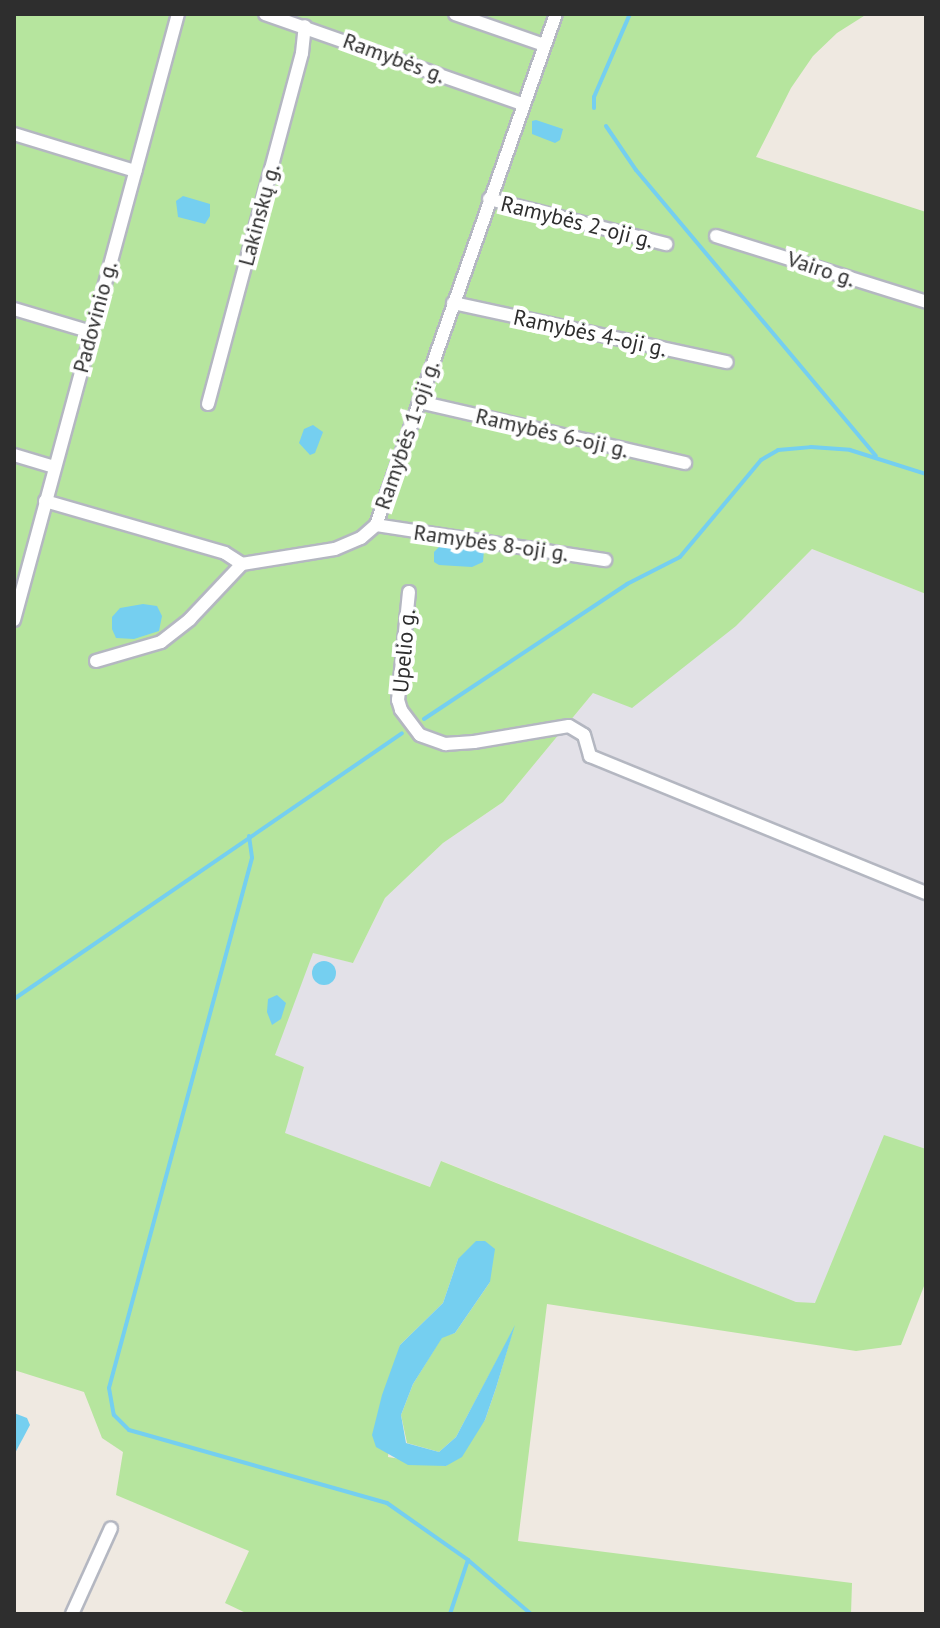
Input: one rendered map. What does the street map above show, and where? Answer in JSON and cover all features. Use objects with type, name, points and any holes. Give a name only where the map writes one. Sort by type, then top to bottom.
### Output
[{"type":"street","name":"Padovinio g.","points":[[14,620],[17,598],[178,14]]},
{"type":"street","name":"Ramybės g.","points":[[265,14],[522,104]]},
{"type":"street","points":[[455,14],[544,45]]},
{"type":"street","name":"Ramybės 1-oji g.","points":[[242,564],[335,549],[361,538],[376,525],[556,14]]},
{"type":"street","name":"Lakinskų g.","points":[[208,404],[302,53],[305,26]]},
{"type":"street","points":[[14,134],[135,171]]},
{"type":"street","name":"Ramybės 2-oji g.","points":[[489,199],[666,244]]},
{"type":"street","name":"Vairo g.","points":[[716,236],[926,302]]},
{"type":"street","name":"Ramybės 4-oji g.","points":[[453,303],[727,362]]},
{"type":"street","points":[[14,309],[91,332]]},
{"type":"street","name":"Ramybės 6-oji g.","points":[[419,402],[685,463]]},
{"type":"street","points":[[14,455],[54,467]]},
{"type":"street","points":[[45,501],[225,553],[242,564],[190,619],[161,642],[96,661]]},
{"type":"street","name":"Ramybės 8-oji g.","points":[[376,525],[605,560]]},
{"type":"street","name":"Upelio g.","points":[[409,592],[398,700],[401,710],[420,735],[445,744],[569,726],[584,735],[590,756],[926,893]]},
{"type":"street","points":[[72,1614],[111,1528]]},
{"type":"shaded area","points":[[812,549],[926,594],[926,1149],[884,1136],[815,1304],[796,1302],[442,1161],[431,1187],[284,1133],[304,1067],[274,1055],[313,952],[353,963],[385,898],[443,843],[503,802],[593,693],[736,626]]},
{"type":"green space","points":[[14,14],[867,14],[837,33],[813,56],[791,88],[756,157],[926,212],[926,594],[812,549],[736,626],[632,708],[593,693],[503,802],[443,843],[385,898],[353,963],[313,953],[275,1055],[304,1067],[285,1133],[430,1187],[441,1161],[796,1302],[815,1303],[884,1135],[926,1149],[926,1281],[901,1345],[856,1351],[547,1304],[518,1541],[852,1583],[851,1614],[248,1614],[225,1603],[249,1551],[116,1495],[123,1452],[102,1438],[84,1392],[14,1370]],"holes":[[[458,1259],[490,1282],[455,1333],[442,1337],[413,1384],[401,1415],[407,1443],[439,1452],[456,1437],[513,1330],[485,1420],[446,1466],[388,1457],[400,1345],[443,1303]]]},
{"type":"water","points":[[532,121],[563,129],[560,140],[555,143],[532,134]]},
{"type":"water","points":[[183,196],[210,204],[210,216],[205,224],[178,217],[176,201]]},
{"type":"water","points":[[313,425],[323,432],[315,453],[310,455],[299,443],[304,429]]},
{"type":"water","points":[[440,546],[476,547],[484,550],[483,562],[472,567],[439,565],[434,562],[434,552]]},
{"type":"water","points":[[143,604],[157,606],[162,616],[159,631],[134,639],[116,638],[112,617],[120,608]]},
{"type":"water","points":[[324,961],[335,968],[336,973],[329,984],[324,985],[313,978],[312,973],[319,962]]},
{"type":"water","points":[[277,995],[286,1003],[281,1019],[272,1025],[267,1012],[268,999]]},
{"type":"water","points":[[476,1241],[485,1241],[495,1249],[490,1282],[455,1333],[442,1338],[413,1384],[401,1415],[406,1443],[439,1452],[456,1437],[515,1325],[496,1388],[485,1420],[462,1457],[446,1466],[408,1465],[376,1447],[372,1435],[382,1395],[400,1345],[443,1303],[458,1259]]},
{"type":"water","points":[[14,1413],[27,1418],[30,1425],[14,1455]]},
{"type":"waterway","points":[[594,108],[594,97],[630,14]]},
{"type":"waterway","points":[[606,126],[636,170],[876,456]]},
{"type":"waterway","points":[[424,719],[627,584],[680,557],[761,460],[778,450],[811,447],[850,450],[926,474]]},
{"type":"waterway","points":[[14,999],[402,733]]},
{"type":"waterway","points":[[249,836],[252,858],[109,1388],[114,1415],[129,1430],[387,1503],[468,1560],[531,1614]]},
{"type":"waterway","points":[[450,1614],[468,1560]]}]
